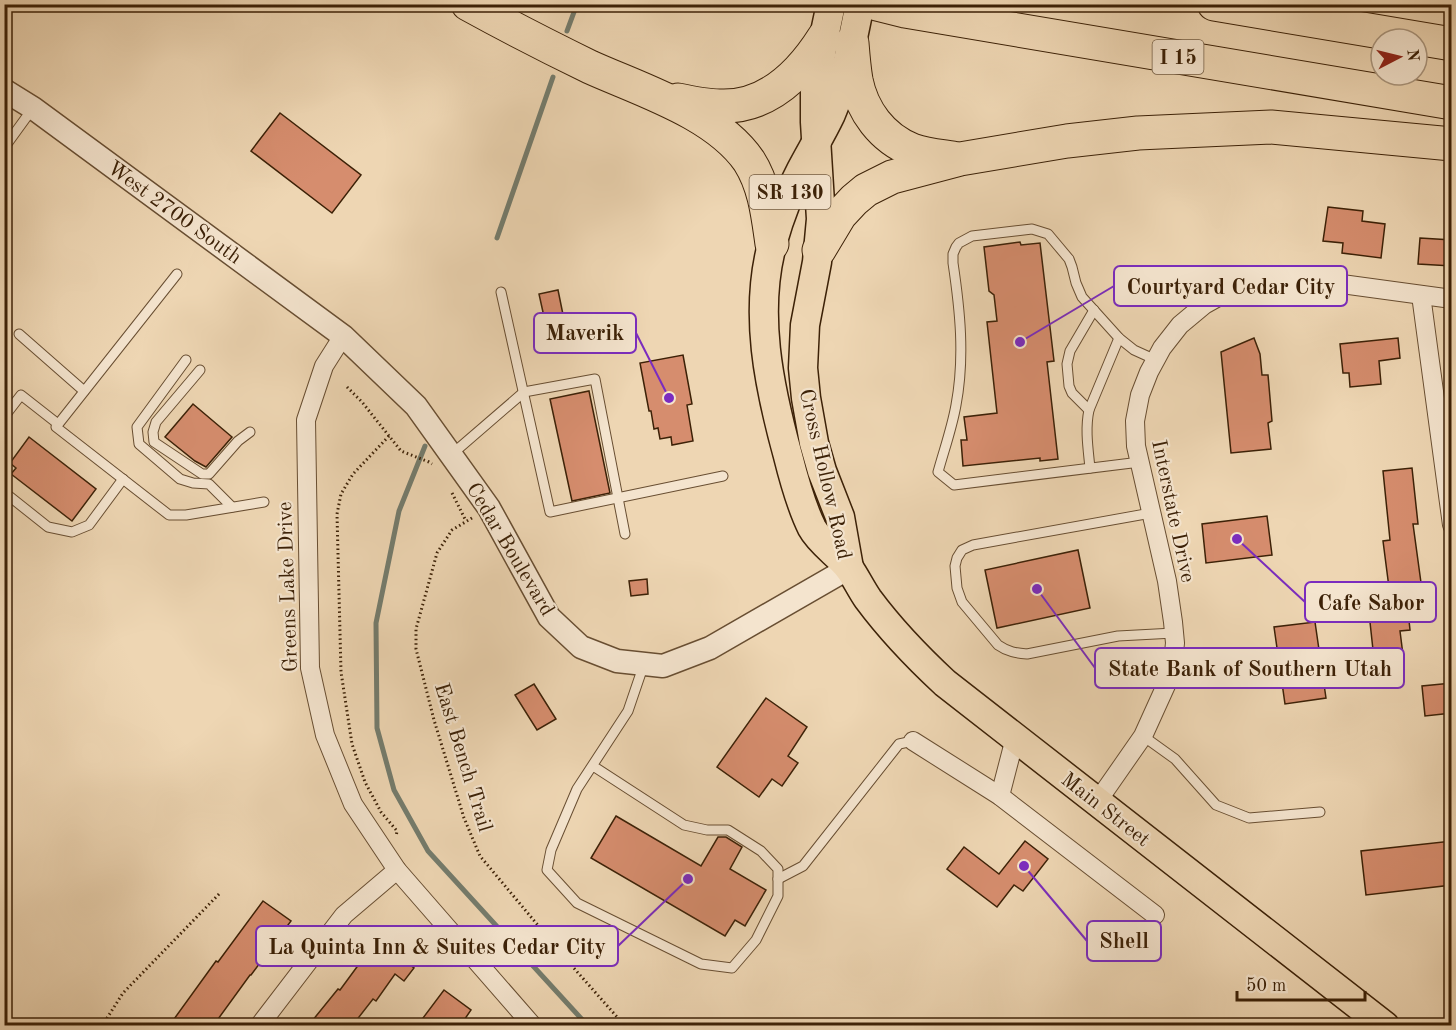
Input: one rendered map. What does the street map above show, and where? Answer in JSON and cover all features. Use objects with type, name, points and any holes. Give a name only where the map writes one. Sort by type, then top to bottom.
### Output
[{"type":"highway","points":[[468,4],[591,67],[664,98],[720,132],[737,146],[750,162],[758,179],[764,198],[772,244]]},
{"type":"highway","points":[[1214,4],[1452,44]]},
{"type":"highway","name":"I 15","points":[[891,8],[1452,103]]},
{"type":"highway","points":[[664,98],[720,106],[755,101],[773,93],[803,66],[838,40],[861,98],[877,125],[897,142],[914,150],[960,159]]},
{"type":"highway","points":[[819,250],[840,215],[854,200],[866,190],[892,177],[960,159],[1067,141],[1128,134],[1271,127],[1452,144]]},
{"type":"main road","name":"Cross Hollow Road","points":[[831,4],[838,40]]},
{"type":"main road","name":"Cross Hollow Road","points":[[849,568],[840,517],[814,443],[804,382],[803,352],[805,325],[819,250],[820,205],[815,92],[838,40],[860,4]]},
{"type":"main road","name":"Cross Hollow Road","points":[[816,143],[790,192],[772,244],[765,285],[764,329],[769,372],[800,498],[813,530],[849,568]]},
{"type":"main road","name":"Main Street","points":[[849,568],[868,598],[911,650],[945,683],[1385,1026]]},
{"type":"street","name":"West 2700 South","points":[[4,90],[33,108],[343,336]]},
{"type":"street","name":"Interstate Drive","points":[[1097,802],[1143,736],[1172,672],[1176,644],[1167,582],[1136,446],[1134,421],[1140,395],[1162,348],[1180,325],[1204,305],[1229,291],[1266,280],[1305,279],[1452,299]]},
{"type":"street","points":[[1421,295],[1452,525]]},
{"type":"street","name":"Cedar Boulevard","points":[[343,336],[416,406],[489,508],[549,616],[581,647],[617,661],[663,666],[710,648],[849,568]]},
{"type":"street","name":"Greens Lake Drive","points":[[343,336],[324,366],[306,420],[309,668],[325,735],[353,804],[397,870],[522,1021]]},
{"type":"street","points":[[1000,796],[1015,738]]},
{"type":"street","points":[[913,741],[1000,796],[1155,915]]},
{"type":"street","points":[[260,1026],[344,915],[397,870]]},
{"type":"lane","points":[[4,148],[33,108]]},
{"type":"lane","points":[[1140,462],[954,485],[938,472],[950,432],[960,382],[961,323],[953,254],[959,243],[977,235],[1032,229],[1048,234],[1069,259],[1082,297],[1119,338],[1134,350],[1156,360]]},
{"type":"lane","points":[[177,274],[56,427],[169,514],[186,515],[264,502]]},
{"type":"lane","points":[[501,292],[550,512],[723,477]]},
{"type":"lane","points":[[1089,410],[1072,393],[1067,364],[1070,351],[1094,310]]},
{"type":"lane","points":[[19,334],[84,391]]},
{"type":"lane","points":[[1090,468],[1086,421],[1119,338]]},
{"type":"lane","points":[[186,360],[137,427],[139,444],[180,479],[193,483],[209,479],[238,441],[250,432]]},
{"type":"lane","points":[[200,370],[156,422],[153,432],[154,442],[209,479],[232,507]]},
{"type":"lane","points":[[451,455],[524,392],[595,379],[626,534]]},
{"type":"lane","points":[[4,417],[21,395],[58,424]]},
{"type":"lane","points":[[4,492],[48,527],[72,532],[89,525],[123,479]]},
{"type":"lane","points":[[1152,513],[972,545],[962,550],[957,558],[955,566],[957,588],[962,602],[998,645],[1015,653],[1027,654],[1118,636],[1174,633]]},
{"type":"lane","points":[[593,766],[684,825],[707,830],[728,830],[761,851],[778,869],[778,896],[756,940],[732,968],[701,964],[577,903],[547,870],[551,850],[573,799],[578,789],[628,711],[644,664]]},
{"type":"lane","points":[[1143,736],[1175,759],[1216,805],[1249,818],[1320,813]]},
{"type":"lane","points":[[778,879],[803,866],[899,744],[913,741]]},
{"type":"path","points":[[347,387],[401,451],[427,460]]},
{"type":"path","points":[[384,851],[395,841],[398,831],[381,812],[365,782],[352,744],[344,694],[341,672],[337,514],[341,494],[353,474],[389,436]]},
{"type":"path","name":"East Bench Trail","points":[[489,508],[452,530],[437,553],[416,629],[416,649],[434,720],[464,818],[480,856],[625,1026]]},
{"type":"path","points":[[102,1026],[123,993],[220,893]]},
{"type":"building","points":[[280,113],[361,175],[332,213],[251,151]]},
{"type":"building","points":[[1328,207],[1363,211],[1362,221],[1385,224],[1381,258],[1342,253],[1343,243],[1323,241]]},
{"type":"building","points":[[1420,238],[1452,240],[1452,266],[1418,264]]},
{"type":"building","points":[[1020,242],[1021,245],[1040,243],[1054,361],[1047,362],[1058,459],[1040,461],[1040,458],[963,466],[961,440],[967,440],[964,417],[997,413],[987,322],[997,321],[994,295],[989,291],[984,247]]},
{"type":"building","points":[[558,290],[570,349],[552,353],[539,294]]},
{"type":"building","points":[[1254,338],[1260,354],[1262,375],[1268,375],[1272,421],[1268,423],[1271,449],[1231,453],[1221,352]]},
{"type":"building","points":[[1398,338],[1400,358],[1379,361],[1381,384],[1350,387],[1349,373],[1343,373],[1340,344]]},
{"type":"building","points":[[683,355],[692,404],[687,405],[693,441],[672,445],[671,437],[660,439],[658,428],[654,429],[640,363]]},
{"type":"building","points":[[589,391],[610,493],[572,501],[550,399]]},
{"type":"building","points":[[193,404],[232,437],[206,467],[165,437]]},
{"type":"building","points":[[29,437],[96,489],[72,521],[11,474],[16,468],[10,463]]},
{"type":"building","points":[[1412,468],[1418,524],[1413,524],[1422,590],[1406,592],[1410,630],[1400,631],[1403,655],[1374,659],[1369,613],[1392,611],[1383,541],[1390,540],[1383,471]]},
{"type":"building","points":[[1267,516],[1272,555],[1206,563],[1202,524]]},
{"type":"building","points":[[1078,550],[1090,608],[997,628],[985,570]]},
{"type":"building","points":[[647,579],[648,594],[631,596],[629,581]]},
{"type":"building","points":[[1315,622],[1326,698],[1285,704],[1274,627]]},
{"type":"building","points":[[1452,683],[1452,713],[1425,716],[1422,686]]},
{"type":"building","points":[[534,684],[556,719],[537,730],[515,695]]},
{"type":"building","points":[[766,698],[807,727],[788,756],[798,763],[782,786],[772,779],[759,797],[717,767]]},
{"type":"building","points":[[616,816],[701,866],[718,837],[726,837],[742,847],[730,869],[766,890],[745,926],[735,920],[725,936],[591,858]]},
{"type":"building","points":[[1025,841],[1048,859],[1023,891],[1014,885],[997,907],[947,869],[964,847],[999,874]]},
{"type":"building","points":[[1452,841],[1452,885],[1366,895],[1361,851]]},
{"type":"building","points":[[263,901],[291,921],[213,1026],[169,1026],[216,961],[218,962]]},
{"type":"building","points":[[387,926],[416,947],[405,961],[414,968],[404,981],[395,974],[376,1001],[373,999],[352,1026],[308,1026],[338,989],[340,990]]},
{"type":"building","points":[[444,990],[471,1010],[460,1026],[417,1026]]},
{"type":"waterway","points":[[567,31],[577,4]]},
{"type":"waterway","points":[[497,238],[553,77]]},
{"type":"waterway","points":[[425,446],[399,511],[376,623],[377,728],[394,790],[428,851],[588,1026]]},
{"type":"place","name":"Courtyard Cedar City","points":[[1020,342]]},
{"type":"place","name":"Maverik","points":[[669,398]]},
{"type":"place","name":"Cafe Sabor","points":[[1237,539]]},
{"type":"place","name":"State Bank of Southern Utah","points":[[1037,589]]},
{"type":"place","name":"Shell","points":[[1024,866]]},
{"type":"place","name":"La Quinta Inn & Suites Cedar City","points":[[688,879]]}]
